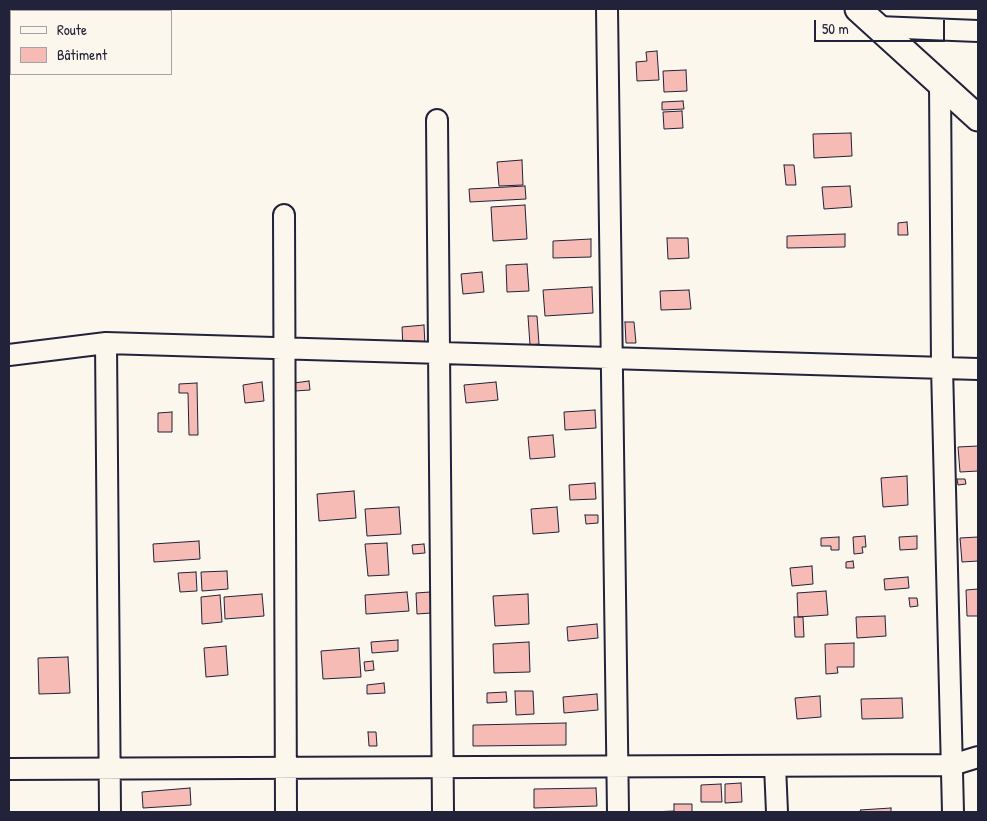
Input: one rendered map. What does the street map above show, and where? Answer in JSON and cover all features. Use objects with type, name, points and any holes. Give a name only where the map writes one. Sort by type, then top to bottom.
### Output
[{"type":"street","points":[[607,9],[618,812]]},
{"type":"street","points":[[858,9],[978,118]]},
{"type":"street","points":[[878,27],[978,31]]},
{"type":"street","points":[[940,83],[942,368],[952,812]]},
{"type":"street","points":[[438,120],[443,812]]},
{"type":"street","points":[[284,215],[286,812]]},
{"type":"street","points":[[9,355],[106,343],[978,368]]},
{"type":"street","points":[[106,343],[110,812]]},
{"type":"street","points":[[9,769],[952,765],[978,756]]},
{"type":"street","points":[[776,766],[777,812]]},
{"type":"building","points":[[657,51],[659,80],[637,81],[636,62],[647,61],[646,52]]},
{"type":"building","points":[[686,70],[687,91],[664,92],[663,71]]},
{"type":"building","points":[[683,101],[684,109],[662,110],[662,102]]},
{"type":"building","points":[[682,111],[683,128],[664,129],[663,112]]},
{"type":"building","points":[[851,133],[852,156],[814,158],[813,134]]},
{"type":"building","points":[[522,160],[523,185],[499,186],[497,162]]},
{"type":"building","points":[[784,165],[794,165],[796,185],[786,185]]},
{"type":"building","points":[[525,186],[526,199],[470,202],[469,189]]},
{"type":"building","points":[[850,186],[852,207],[824,209],[822,187]]},
{"type":"building","points":[[525,205],[527,239],[493,241],[491,207]]},
{"type":"building","points":[[907,222],[908,235],[898,235],[898,223]]},
{"type":"building","points":[[845,234],[845,247],[787,248],[787,236]]},
{"type":"building","points":[[667,238],[688,238],[689,258],[668,259]]},
{"type":"building","points":[[591,239],[591,257],[553,258],[553,241]]},
{"type":"building","points":[[527,264],[529,291],[507,292],[506,265]]},
{"type":"building","points":[[482,272],[484,292],[463,294],[461,274]]},
{"type":"building","points":[[592,287],[593,313],[545,316],[543,290]]},
{"type":"building","points":[[689,290],[691,309],[661,310],[660,291]]},
{"type":"building","points":[[528,316],[537,316],[539,344],[530,345]]},
{"type":"building","points":[[625,322],[634,322],[636,343],[626,343]]},
{"type":"building","points":[[424,325],[425,346],[403,348],[402,327]]},
{"type":"building","points":[[309,381],[310,390],[295,391],[294,383]]},
{"type":"building","points":[[262,382],[264,401],[245,403],[243,385]]},
{"type":"building","points":[[496,382],[498,400],[466,403],[464,385]]},
{"type":"building","points":[[197,383],[198,435],[189,435],[188,393],[179,393],[179,384]]},
{"type":"building","points":[[595,410],[596,428],[565,430],[564,412]]},
{"type":"building","points":[[172,412],[172,432],[158,432],[158,413]]},
{"type":"building","points":[[553,435],[555,457],[530,459],[528,437]]},
{"type":"building","points":[[978,446],[978,471],[960,472],[958,447]]},
{"type":"building","points":[[907,476],[908,505],[883,507],[881,478]]},
{"type":"building","points":[[957,479],[965,479],[966,484],[958,485]]},
{"type":"building","points":[[595,483],[596,499],[570,500],[569,485]]},
{"type":"building","points":[[354,491],[356,518],[319,521],[317,494]]},
{"type":"building","points":[[399,507],[401,534],[367,536],[365,509]]},
{"type":"building","points":[[557,507],[559,532],[533,534],[531,509]]},
{"type":"building","points":[[585,515],[598,515],[598,523],[586,524]]},
{"type":"building","points":[[865,536],[866,547],[862,547],[863,553],[854,554],[853,537]]},
{"type":"building","points":[[917,536],[917,549],[900,550],[899,537]]},
{"type":"building","points":[[839,537],[839,550],[831,550],[831,546],[821,546],[821,538]]},
{"type":"building","points":[[978,537],[978,561],[962,562],[960,538]]},
{"type":"building","points":[[199,541],[200,559],[154,562],[153,544]]},
{"type":"building","points":[[387,543],[389,575],[368,576],[365,544]]},
{"type":"building","points":[[424,544],[425,553],[413,554],[412,545]]},
{"type":"building","points":[[853,561],[854,568],[846,568],[846,562]]},
{"type":"building","points":[[812,566],[813,584],[792,586],[790,568]]},
{"type":"building","points":[[227,571],[228,589],[202,591],[201,572]]},
{"type":"building","points":[[196,572],[197,591],[180,592],[178,573]]},
{"type":"building","points":[[908,577],[909,588],[885,590],[884,579]]},
{"type":"building","points":[[978,589],[978,616],[967,616],[966,590]]},
{"type":"building","points":[[826,591],[828,615],[798,617],[797,593]]},
{"type":"building","points":[[407,592],[409,611],[366,614],[365,595]]},
{"type":"building","points":[[430,592],[431,613],[417,614],[416,593]]},
{"type":"building","points":[[262,594],[264,616],[225,619],[224,597]]},
{"type":"building","points":[[528,594],[529,624],[495,626],[493,596]]},
{"type":"building","points":[[220,595],[222,622],[202,624],[201,597]]},
{"type":"building","points":[[909,598],[917,598],[918,606],[910,607]]},
{"type":"building","points":[[885,616],[886,636],[857,638],[856,617]]},
{"type":"building","points":[[794,617],[803,617],[804,637],[795,637]]},
{"type":"building","points":[[597,624],[598,638],[568,641],[567,627]]},
{"type":"building","points":[[398,640],[398,651],[372,653],[371,642]]},
{"type":"building","points":[[529,642],[530,672],[494,673],[493,644]]},
{"type":"building","points":[[854,643],[854,667],[837,667],[838,673],[826,674],[825,644]]},
{"type":"building","points":[[226,646],[228,675],[206,677],[204,648]]},
{"type":"building","points":[[359,648],[361,677],[323,679],[321,651]]},
{"type":"building","points":[[68,657],[70,693],[39,694],[38,658]]},
{"type":"building","points":[[373,661],[374,670],[365,671],[364,662]]},
{"type":"building","points":[[384,683],[385,693],[367,694],[367,685]]},
{"type":"building","points":[[515,691],[533,691],[534,714],[516,715]]},
{"type":"building","points":[[506,692],[507,702],[487,703],[487,693]]},
{"type":"building","points":[[597,694],[598,710],[564,713],[563,697]]},
{"type":"building","points":[[820,696],[821,717],[797,719],[795,698]]},
{"type":"building","points":[[902,698],[903,718],[862,719],[861,699]]},
{"type":"building","points":[[566,723],[566,745],[473,746],[473,725]]},
{"type":"building","points":[[368,732],[376,732],[377,746],[369,746]]},
{"type":"building","points":[[741,783],[742,802],[725,803],[725,784]]},
{"type":"building","points":[[721,784],[722,802],[701,802],[701,785]]},
{"type":"building","points":[[190,788],[191,805],[143,808],[142,792]]},
{"type":"building","points":[[596,788],[597,806],[534,808],[534,789]]},
{"type":"building","points":[[674,804],[692,804],[692,812],[652,812],[674,811]]},
{"type":"building","points":[[891,808],[891,812],[861,812],[860,810]]}]
